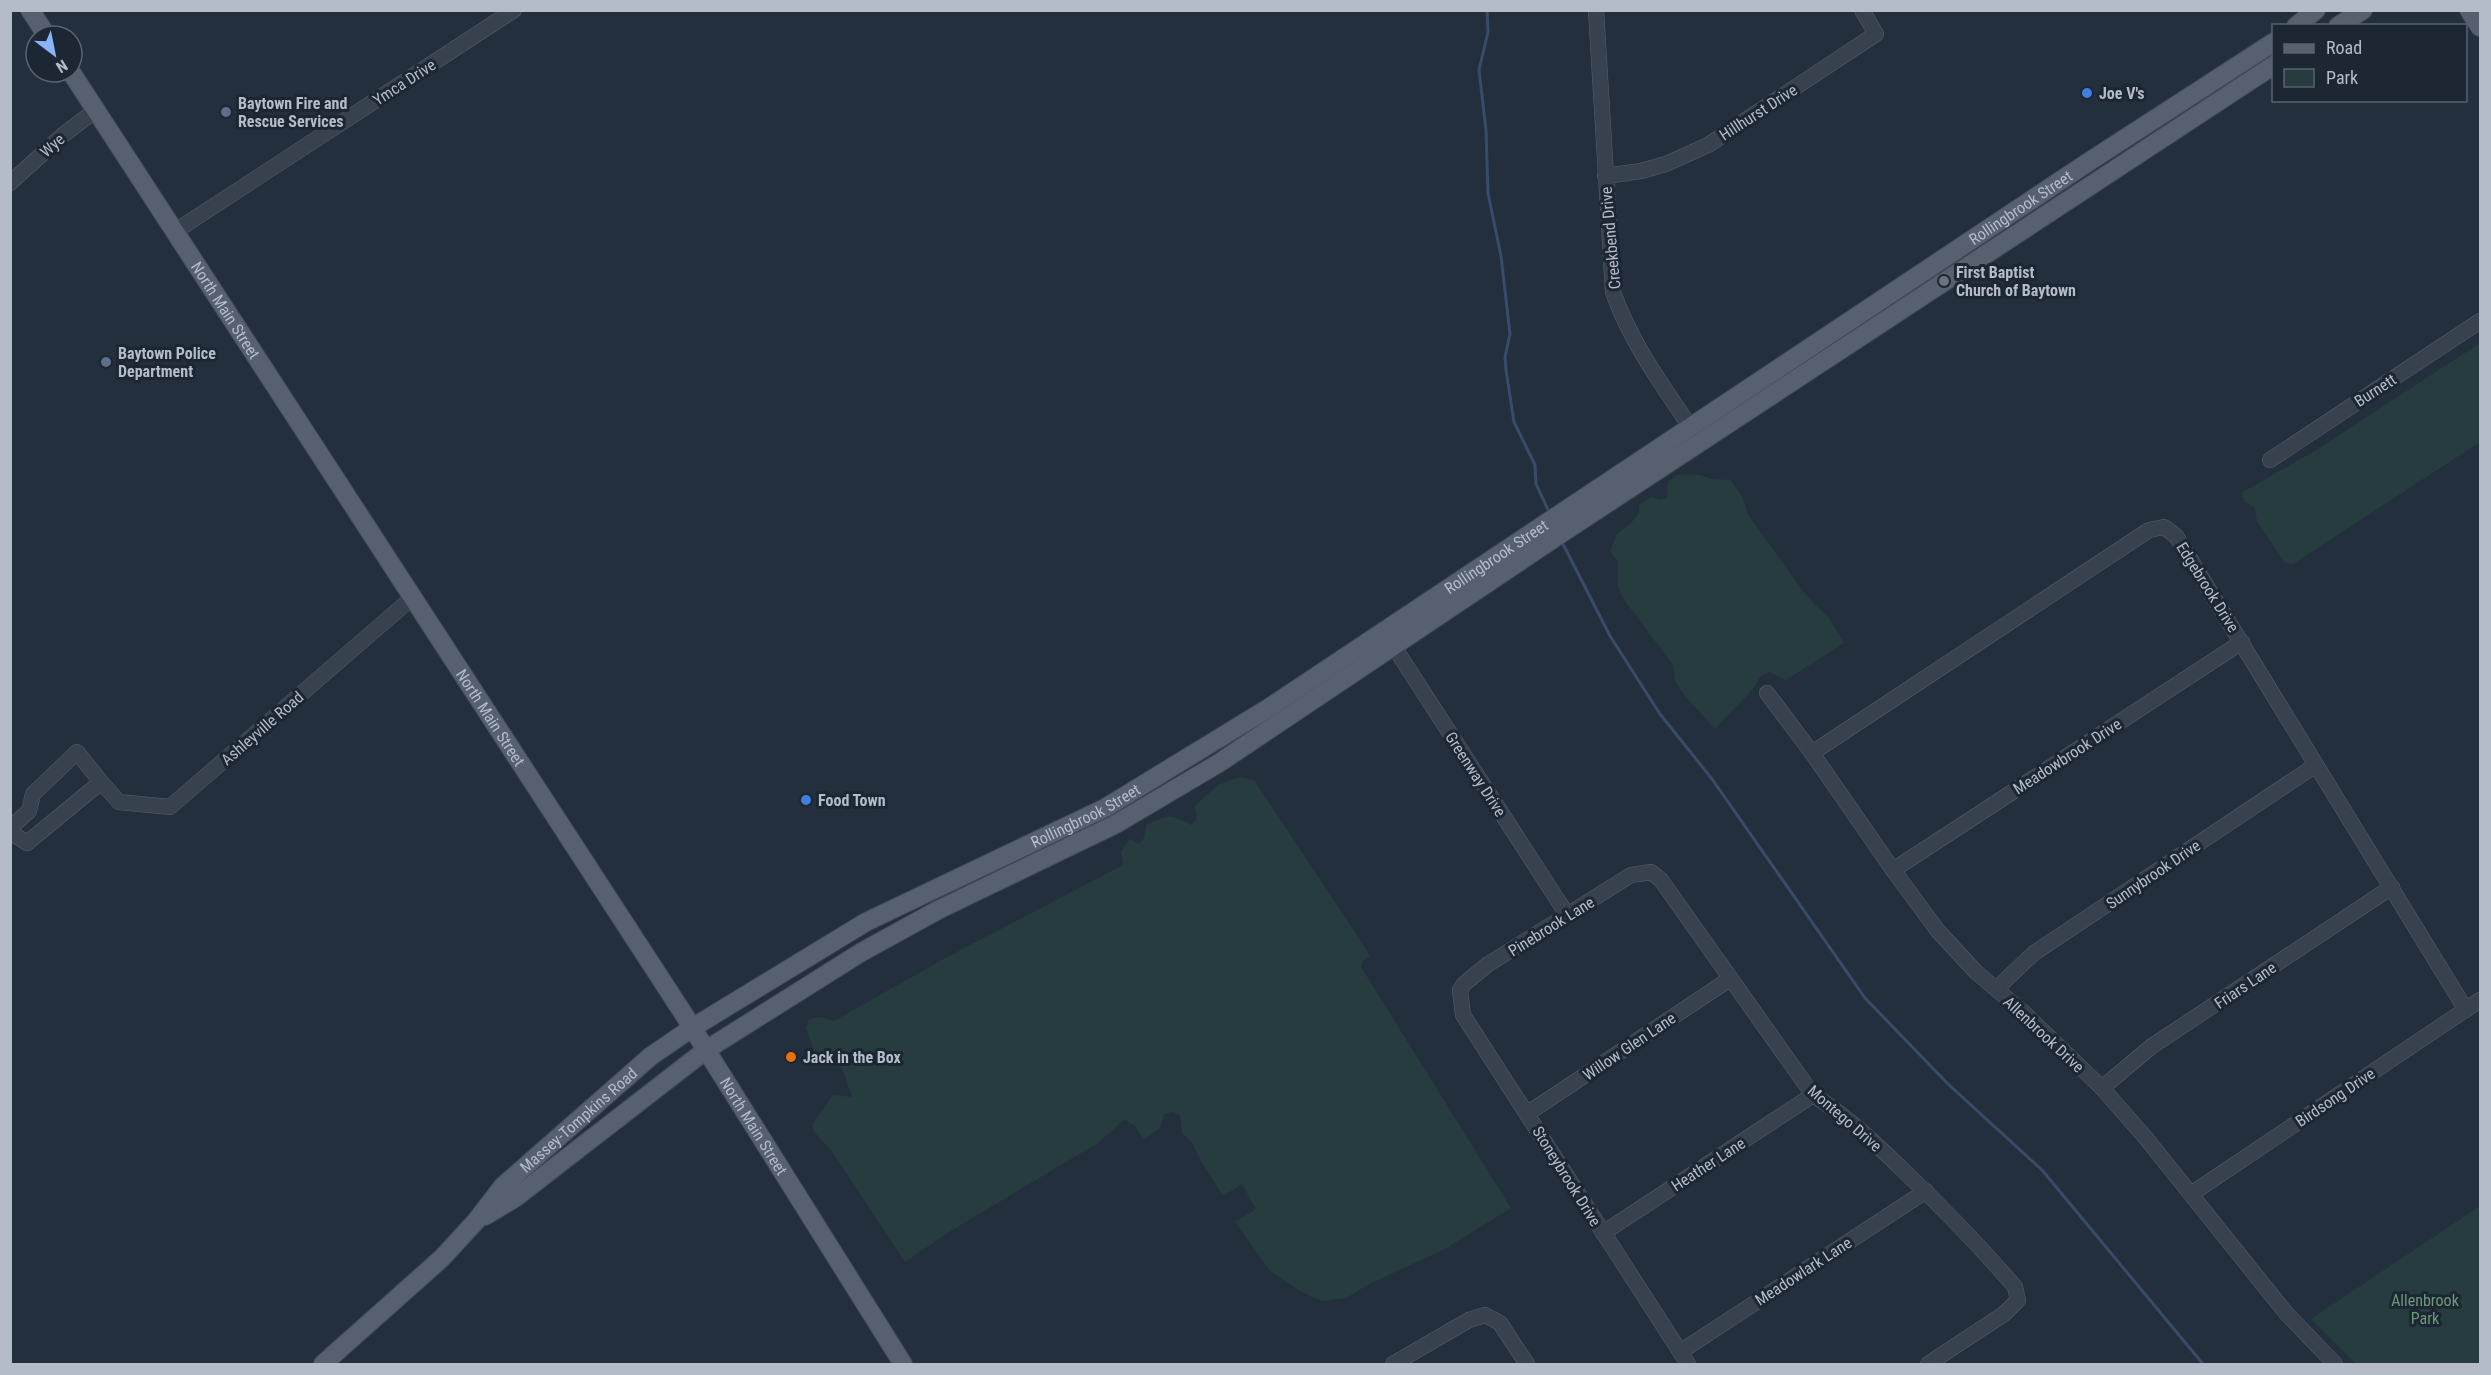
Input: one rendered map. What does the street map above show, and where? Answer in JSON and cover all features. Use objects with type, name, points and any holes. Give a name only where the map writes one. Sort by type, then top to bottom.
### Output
[{"type":"main road","points":[[30,10],[39,24]]},
{"type":"main road","points":[[2298,24],[2316,10]]},
{"type":"main road","points":[[2341,24],[2362,10]]},
{"type":"main road","points":[[2469,10],[2481,27]]},
{"type":"main road","name":"Rollingbrook Street","points":[[1838,342],[1978,236],[2272,43]]},
{"type":"main road","name":"Rollingbrook Street","points":[[706,1050],[860,953],[938,910],[1116,824],[1218,763],[1389,638],[1695,434],[1838,342],[1988,253],[2272,65]]},
{"type":"main road","name":"North Main Street","points":[[80,84],[692,1028],[903,1365]]},
{"type":"main road","points":[[1978,236],[1988,253]]},
{"type":"main road","name":"Rollingbrook Street","points":[[692,1028],[866,922],[1105,808],[1389,638]]},
{"type":"main road","name":"Massey-Tompkins Road","points":[[323,1365],[442,1258],[476,1221],[503,1186],[585,1111],[651,1056],[692,1028]]},
{"type":"main road","name":"Massey-Tompkins Road","points":[[476,1221],[515,1198],[706,1050]]},
{"type":"street","name":"Ymca Drive","points":[[174,232],[514,10]]},
{"type":"street","name":"Creekbend Drive","points":[[1596,10],[1613,292],[1624,323],[1638,349],[1695,434]]},
{"type":"street","name":"Hillhurst Drive","points":[[1605,176],[1641,171],[1666,164],[1708,145],[1876,34],[1862,10]]},
{"type":"street","name":"Wye","points":[[10,183],[63,135],[96,110]]},
{"type":"street","name":"Burnett","points":[[2270,460],[2481,321]]},
{"type":"street","name":"Edgebrook Drive","points":[[1812,753],[2149,530],[2164,527],[2176,536],[2466,1010]]},
{"type":"street","name":"Ashleyville Road","points":[[10,828],[29,811],[33,794],[77,752],[118,802],[170,807],[412,598]]},
{"type":"street","name":"Greenway Drive","points":[[1389,638],[1568,916]]},
{"type":"street","name":"Meadowbrook Drive","points":[[1893,870],[2242,642]]},
{"type":"street","name":"Allenbrook Drive","points":[[1767,693],[1938,931],[1976,972],[2102,1088],[2286,1313],[2335,1365]]},
{"type":"street","name":"Sunnybrook Drive","points":[[1996,989],[2034,953],[2316,765]]},
{"type":"street","points":[[10,832],[27,843],[101,782]]},
{"type":"street","name":"Montego Drive","points":[[1641,873],[1651,872],[1661,880],[1813,1095],[1843,1114],[1926,1191],[1961,1226],[2015,1287],[2018,1300],[2004,1314],[1928,1365]]},
{"type":"street","name":"Pinebrook Lane","points":[[1464,984],[1487,965],[1568,916],[1631,874],[1641,873]]},
{"type":"street","name":"Friars Lane","points":[[2102,1088],[2152,1046],[2392,887]]},
{"type":"street","name":"Willow Glen Lane","points":[[1528,1113],[1730,979]]},
{"type":"street","name":"Stoneybrook Drive","points":[[1464,984],[1460,990],[1462,1015],[1528,1113],[1684,1358]]},
{"type":"street","name":"Birdsong Drive","points":[[2191,1194],[2481,1000]]},
{"type":"street","name":"Heather Lane","points":[[1603,1233],[1813,1095]]},
{"type":"street","name":"Meadowlark Lane","points":[[1684,1358],[1926,1191]]},
{"type":"street","points":[[1393,1365],[1469,1320],[1485,1316],[1500,1323],[1527,1365]]},
{"type":"green space","points":[[2480,343],[2480,442],[2293,564],[2285,563],[2257,521],[2255,508],[2245,502],[2241,493],[2318,449]]},
{"type":"green space","points":[[1688,474],[1731,480],[1742,497],[1749,516],[1803,591],[1828,616],[1844,643],[1786,680],[1769,672],[1760,677],[1753,689],[1715,729],[1684,695],[1675,681],[1673,665],[1625,601],[1618,588],[1618,562],[1610,551],[1617,534],[1639,513],[1639,505],[1651,497],[1660,500],[1667,498],[1668,482],[1677,475]]},
{"type":"green space","points":[[1239,777],[1254,780],[1355,932],[1370,956],[1363,961],[1361,967],[1511,1208],[1445,1249],[1369,1284],[1346,1298],[1322,1301],[1300,1291],[1270,1271],[1235,1222],[1256,1209],[1242,1184],[1223,1196],[1191,1141],[1182,1133],[1180,1115],[1173,1112],[1164,1114],[1160,1128],[1144,1140],[1135,1126],[1124,1120],[1098,1143],[952,1230],[905,1262],[831,1150],[814,1132],[812,1124],[833,1095],[852,1097],[842,1068],[817,1059],[806,1028],[809,1019],[821,1017],[834,1021],[949,956],[1123,865],[1121,852],[1130,839],[1139,844],[1144,838],[1146,825],[1159,819],[1173,817],[1191,825],[1197,819],[1195,806],[1218,785]]},
{"type":"green space","name":"Allenbrook Park","points":[[2480,1206],[2479,1364],[2356,1364],[2311,1319]]},
{"type":"waterway","points":[[1487,10],[1488,32],[1479,70],[1486,130],[1488,193],[1501,256],[1510,334],[1505,357],[1506,370],[1514,422],[1535,465],[1536,484],[1550,514]]},
{"type":"waterway","points":[[1562,542],[1610,636],[1660,714],[1712,779],[1865,998],[1948,1084],[2042,1170],[2203,1364]]},
{"type":"place","name":"Joe V's","points":[[2087,93]]},
{"type":"place","name":"Baytown Fire and Rescue Services","points":[[226,112]]},
{"type":"place","name":"First Baptist Church of Baytown","points":[[1944,281]]},
{"type":"place","name":"Baytown Police Department","points":[[106,362]]},
{"type":"place","name":"Food Town","points":[[806,800]]},
{"type":"place","name":"Jack in the Box","points":[[791,1057]]}]
